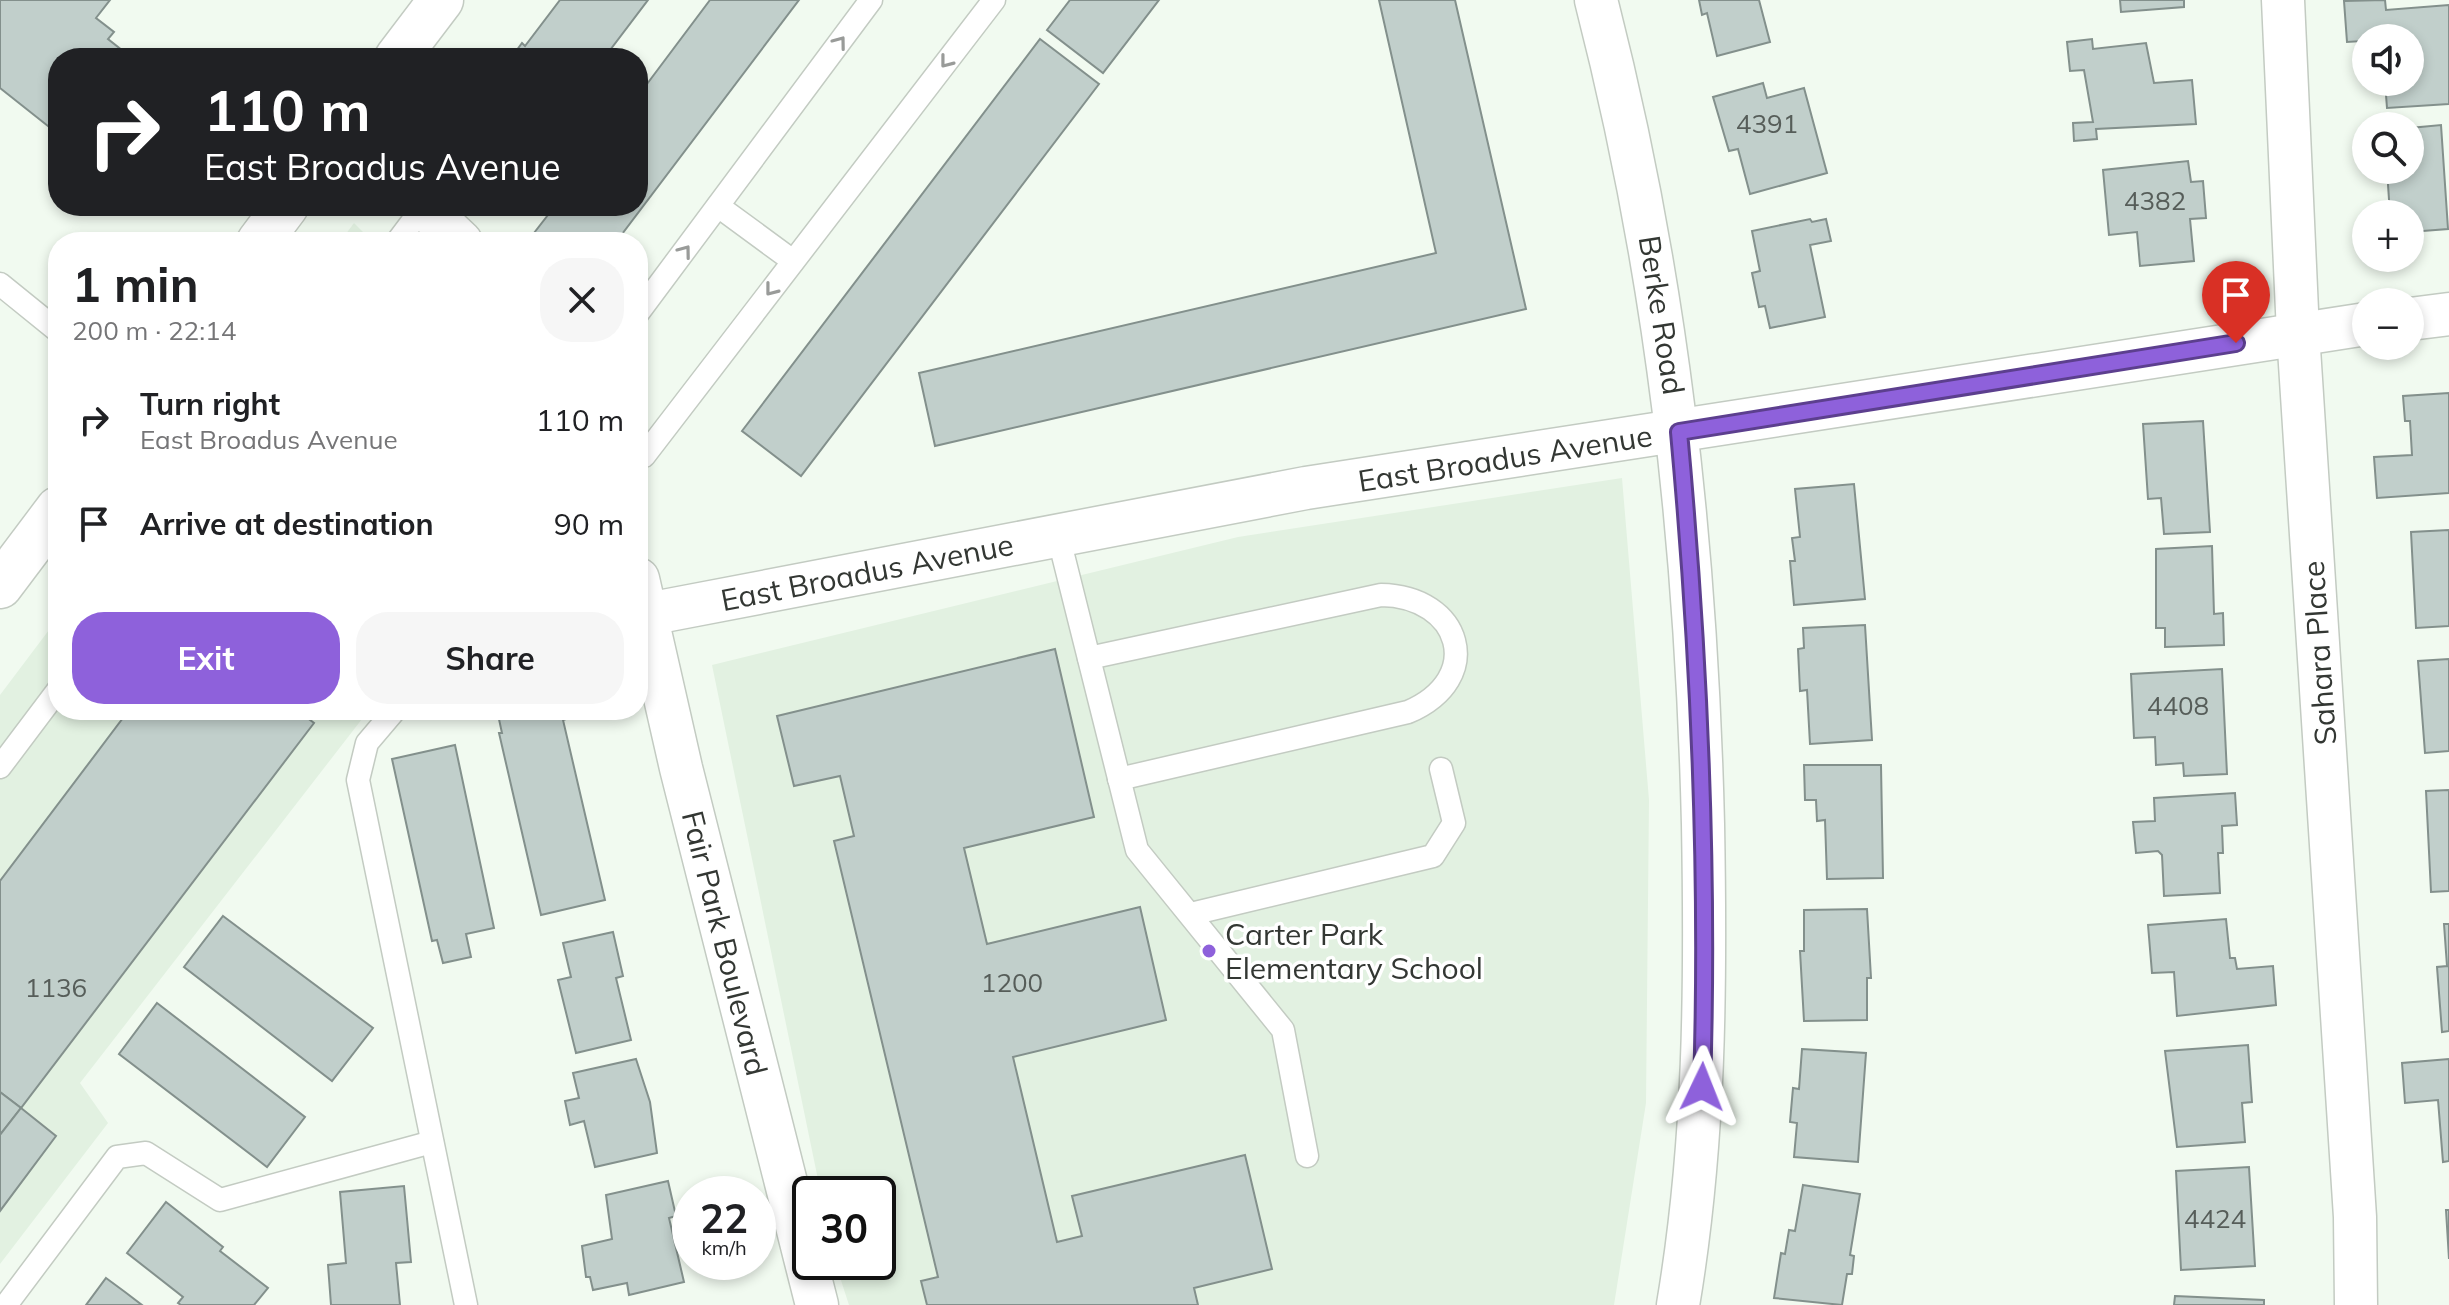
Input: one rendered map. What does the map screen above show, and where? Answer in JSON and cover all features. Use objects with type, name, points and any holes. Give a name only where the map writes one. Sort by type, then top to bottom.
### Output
[{"type":"main road","points":[[405,48],[441,0]]},
{"type":"main road","points":[[0,586],[48,527]]},
{"type":"street","name":"Berke Road","points":[[1596,0],[1650,231],[1679,432],[1701,737],[1706,969],[1701,1117],[1690,1236],[1678,1305]]},
{"type":"street","name":"Sahara Place","points":[[2283,0],[2298,333],[2355,1217],[2356,1305]]},
{"type":"street","points":[[434,216],[450,232]]},
{"type":"street","points":[[2424,317],[2449,314]]},
{"type":"street","name":"East Broadus Avenue","points":[[648,595],[1058,535],[1306,488],[2352,326]]},
{"type":"street","name":"Fair Park Boulevard","points":[[648,619],[681,768],[817,1305]]},
{"type":"lane","points":[[648,300],[871,0]]},
{"type":"lane","points":[[648,448],[994,0]]},
{"type":"lane","points":[[718,206],[793,261]]},
{"type":"lane","points":[[0,284],[48,323]]},
{"type":"lane","points":[[1058,535],[1137,850],[1283,1030],[1307,1156]]},
{"type":"lane","points":[[1089,658],[1381,595],[1405,596],[1426,604],[1453,634],[1458,654],[1453,674],[1441,690],[1426,704],[1408,712],[1119,779]]},
{"type":"lane","points":[[0,767],[48,703]]},
{"type":"lane","points":[[387,720],[367,743],[358,780],[466,1305]]},
{"type":"lane","points":[[1191,914],[1433,856],[1454,823],[1441,769]]},
{"type":"lane","points":[[6,1305],[117,1157],[146,1153],[220,1200],[432,1142]]},
{"type":"shaded area","points":[[354,223],[363,232],[347,232]]},
{"type":"shaded area","name":"Carter Park Elementary School","points":[[1622,478],[1649,800],[1646,1103],[1614,1305],[849,1305],[841,1280],[896,1280],[896,1176],[817,1176],[712,665],[1238,537]]},
{"type":"shaded area","points":[[48,631],[48,720],[361,720],[80,1083],[108,1123],[0,1264],[0,695]]},
{"type":"building","points":[[0,0],[110,0],[96,18],[114,32],[108,39],[119,48],[48,48],[48,126],[0,88]]},
{"type":"building","points":[[560,0],[648,0],[612,48],[518,48],[522,43],[525,46]]},
{"type":"building","points":[[710,0],[799,0],[648,200],[648,83]]},
{"type":"building","points":[[1070,0],[1159,0],[1103,73],[1047,30]]},
{"type":"building","points":[[1379,0],[1455,0],[1526,309],[935,446],[919,373],[1436,253]]},
{"type":"building","points":[[1699,0],[1759,0],[1770,42],[1717,56],[1707,13],[1702,15]]},
{"type":"building","points":[[2120,0],[2184,0],[2184,7],[2121,12]]},
{"type":"building","points":[[2385,0],[2386,10],[2449,5],[2449,104],[2387,108],[2386,96],[2424,96],[2424,24],[2352,24],[2352,42],[2347,42],[2344,1]]},
{"type":"building","points":[[1040,39],[1099,84],[801,476],[742,431]]},
{"type":"building","points":[[2092,39],[2093,49],[2146,43],[2154,83],[2192,80],[2196,124],[2096,129],[2097,139],[2074,141],[2073,123],[2093,122],[2084,70],[2070,71],[2067,42]]},
{"type":"building","points":[[1763,83],[1767,98],[1804,88],[1827,173],[1750,194],[1738,149],[1729,151],[1713,97]]},
{"type":"building","points":[[2441,125],[2448,229],[2424,231],[2424,200],[2389,200],[2388,184],[2424,184],[2424,127]]},
{"type":"building","points":[[2188,161],[2191,182],[2203,181],[2206,218],[2190,219],[2194,261],[2140,266],[2137,232],[2109,235],[2103,170]]},
{"type":"building","points":[[547,216],[636,216],[624,232],[535,232]]},
{"type":"building","points":[[1810,219],[1812,222],[1826,219],[1831,241],[1810,245],[1825,317],[1770,328],[1765,306],[1759,307],[1752,273],[1760,271],[1752,231]]},
{"type":"building","points":[[2449,393],[2449,493],[2377,498],[2374,457],[2412,455],[2410,421],[2405,421],[2403,396]]},
{"type":"building","points":[[2203,421],[2210,532],[2164,534],[2161,498],[2148,499],[2143,424]]},
{"type":"building","points":[[1854,484],[1865,599],[1794,605],[1790,561],[1795,561],[1792,538],[1800,537],[1795,489]]},
{"type":"building","points":[[2449,530],[2449,626],[2416,628],[2411,532]]},
{"type":"building","points":[[2212,546],[2214,614],[2223,613],[2224,645],[2165,647],[2165,628],[2156,628],[2156,549]]},
{"type":"building","points":[[1865,625],[1872,740],[1810,744],[1807,690],[1800,691],[1798,649],[1804,648],[1803,628]]},
{"type":"building","points":[[1055,649],[1094,817],[964,848],[987,944],[1140,907],[1166,1020],[1013,1057],[1057,1242],[1082,1236],[1072,1196],[1245,1155],[1272,1269],[1194,1288],[1198,1305],[927,1305],[921,1281],[938,1277],[834,841],[854,836],[840,776],[794,786],[777,716]]},
{"type":"building","points":[[2449,659],[2449,751],[2425,753],[2418,661]]},
{"type":"building","points":[[2222,669],[2227,774],[2184,776],[2183,763],[2156,765],[2155,737],[2134,738],[2131,674]]},
{"type":"building","points":[[121,720],[310,720],[314,723],[21,1108],[0,1092],[0,881]]},
{"type":"building","points":[[499,720],[563,720],[605,900],[541,915],[499,733],[502,733]]},
{"type":"building","points":[[455,745],[494,928],[466,934],[471,957],[443,963],[437,940],[432,941],[392,759]]},
{"type":"building","points":[[1804,765],[1881,765],[1883,878],[1827,879],[1825,820],[1817,821],[1816,800],[1805,800]]},
{"type":"building","points":[[2449,790],[2449,891],[2431,892],[2426,791]]},
{"type":"building","points":[[2235,793],[2237,825],[2222,826],[2223,853],[2218,853],[2220,893],[2164,896],[2162,855],[2158,851],[2136,853],[2133,822],[2155,821],[2154,798]]},
{"type":"building","points":[[1867,909],[1871,978],[1867,978],[1867,1020],[1804,1021],[1800,951],[1804,951],[1804,910]]},
{"type":"building","points":[[223,916],[373,1028],[332,1081],[184,967]]},
{"type":"building","points":[[2226,919],[2230,958],[2235,958],[2237,969],[2273,966],[2276,1005],[2177,1016],[2174,972],[2152,973],[2148,925]]},
{"type":"building","points":[[2444,924],[2449,924],[2449,1031],[2442,1032],[2437,967],[2447,966]]},
{"type":"building","points":[[613,932],[623,976],[616,978],[631,1040],[576,1053],[558,980],[571,977],[563,943]]},
{"type":"building","points":[[157,1003],[305,1117],[267,1167],[119,1054]]},
{"type":"building","points":[[2248,1045],[2252,1102],[2242,1103],[2245,1142],[2177,1147],[2165,1051]]},
{"type":"building","points":[[1802,1049],[1866,1053],[1858,1162],[1794,1157],[1797,1123],[1790,1122],[1793,1088],[1799,1089]]},
{"type":"building","points":[[636,1059],[650,1102],[657,1153],[595,1167],[584,1121],[570,1125],[565,1101],[579,1098],[573,1073]]},
{"type":"building","points":[[2449,1059],[2449,1161],[2443,1162],[2438,1100],[2405,1103],[2402,1063]]},
{"type":"building","points":[[0,1092],[21,1108],[0,1135]]},
{"type":"building","points":[[21,1108],[56,1136],[0,1211],[0,1135]]},
{"type":"building","points":[[2249,1167],[2255,1266],[2181,1270],[2176,1171]]},
{"type":"building","points":[[668,1181],[672,1198],[672,1217],[669,1218],[672,1280],[684,1282],[629,1295],[627,1283],[593,1290],[590,1277],[586,1277],[582,1246],[612,1239],[606,1195]]},
{"type":"building","points":[[1803,1185],[1860,1194],[1850,1255],[1854,1256],[1852,1274],[1847,1274],[1842,1305],[1774,1298],[1781,1253],[1785,1254],[1789,1230],[1795,1231]]},
{"type":"building","points":[[404,1186],[411,1262],[396,1263],[400,1305],[331,1305],[328,1265],[346,1263],[340,1192]]},
{"type":"building","points":[[166,1202],[223,1247],[220,1251],[268,1288],[254,1305],[181,1305],[178,1303],[183,1297],[127,1253]]},
{"type":"building","points":[[2446,1210],[2449,1210],[2449,1259]]},
{"type":"building","points":[[106,1278],[125,1292],[142,1305],[86,1305]]},
{"type":"building","points":[[2175,1296],[2264,1300],[2264,1305],[2174,1305]]},
{"type":"place","name":"Carter Park Elementary School","points":[[1209,951]]},
{"type":"route","points":[[1702,1087],[1706,969],[1701,737],[1691,565],[1679,432],[2236,343]]}]
